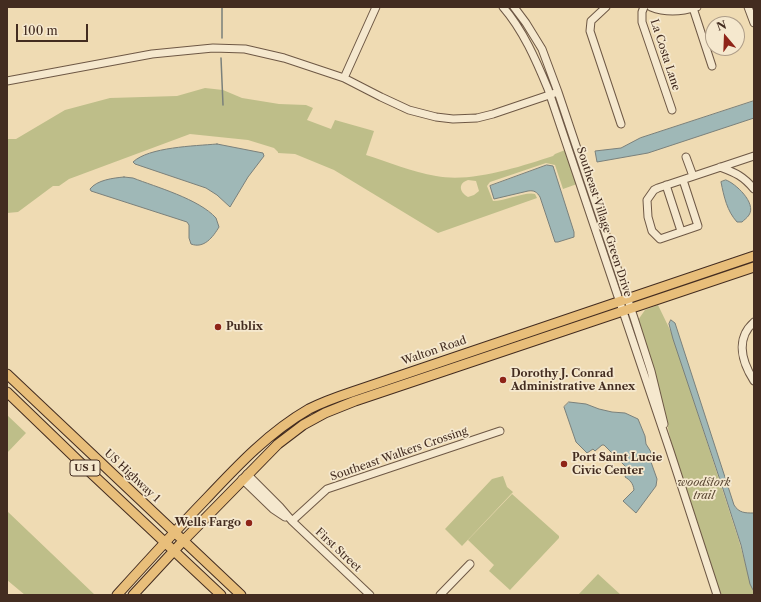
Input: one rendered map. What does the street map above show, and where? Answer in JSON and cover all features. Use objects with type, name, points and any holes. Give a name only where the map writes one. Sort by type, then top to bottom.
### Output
[{"type":"main road","name":"Walton Road","points":[[117,595],[164,542],[263,441],[310,409],[329,400],[754,256]]},
{"type":"main road","name":"Walton Road","points":[[133,595],[183,540],[278,444],[303,425],[325,413],[355,401],[472,361],[754,267]]},
{"type":"main road","points":[[472,361],[480,354],[504,344],[518,336]]},
{"type":"main road","points":[[427,377],[436,369],[464,358],[472,351]]},
{"type":"main road","name":"US Highway 1","points":[[7,374],[240,595]]},
{"type":"main road","points":[[8,393],[19,393],[29,400],[35,401]]},
{"type":"main road","name":"US 1","points":[[8,393],[221,595]]},
{"type":"street","points":[[344,78],[376,7]]},
{"type":"street","name":"Southeast Village Green Drive","points":[[502,7],[523,36],[538,64],[550,95],[670,451],[716,595]]},
{"type":"street","name":"Southeast Village Green Drive","points":[[514,7],[542,49],[558,92],[631,308],[659,401],[670,451]]},
{"type":"street","points":[[606,7],[591,21],[590,31],[621,124]]},
{"type":"street","name":"La Costa Lane","points":[[644,7],[642,22],[672,110]]},
{"type":"street","points":[[651,7],[669,11],[680,11],[695,8],[712,66]]},
{"type":"street","points":[[748,7],[754,23]]},
{"type":"street","points":[[7,81],[152,54],[213,48],[250,50],[284,58],[344,78],[409,110],[436,117],[453,119],[477,118],[558,92]]},
{"type":"street","points":[[683,180],[698,226],[660,239],[652,231],[648,217],[647,200],[654,190],[666,185],[754,156]]},
{"type":"street","points":[[686,157],[693,176]]},
{"type":"street","points":[[720,168],[742,176],[754,189]]},
{"type":"street","points":[[666,185],[682,232]]},
{"type":"street","points":[[754,322],[745,334],[741,345],[744,360],[754,381]]},
{"type":"street","name":"Southeast Walkers Crossing","points":[[292,521],[327,489],[500,431]]},
{"type":"street","name":"First Street","points":[[245,477],[273,509],[292,521],[370,595]]},
{"type":"street","points":[[440,595],[470,564]]},
{"type":"green space","points":[[205,88],[223,90],[242,98],[279,104],[306,105],[313,108],[307,120],[331,129],[335,120],[374,131],[366,155],[427,174],[450,178],[479,176],[495,173],[553,156],[565,150],[577,184],[563,189],[555,165],[546,163],[490,182],[487,186],[493,201],[531,193],[535,194],[537,198],[438,233],[334,170],[295,154],[278,153],[274,148],[248,140],[190,134],[69,179],[59,186],[53,186],[18,212],[7,213],[7,139],[16,139],[65,110],[110,98],[177,96]],"holes":[[[468,180],[476,181],[479,191],[468,197],[461,190],[461,185]]]},
{"type":"green space","name":"woodstork trail","points":[[658,305],[672,334],[739,541],[754,595],[720,595],[676,463],[662,402],[638,320],[645,310]]},
{"type":"green space","points":[[7,415],[26,433],[7,453]]},
{"type":"green space","points":[[503,476],[507,487],[513,492],[462,546],[445,529],[492,479]]},
{"type":"green space","points":[[512,494],[559,536],[559,538],[510,590],[489,571],[494,565],[468,540]]},
{"type":"green space","points":[[7,511],[95,595],[25,595],[7,580]]},
{"type":"green space","points":[[598,574],[621,595],[578,595]]},
{"type":"water","points":[[754,101],[754,118],[648,153],[597,162],[595,151],[621,148],[640,138]]},
{"type":"water","points":[[217,144],[263,153],[264,156],[248,177],[230,207],[217,195],[206,188],[135,164],[133,162],[140,157],[161,150]]},
{"type":"water","points":[[547,165],[553,166],[574,232],[574,237],[558,242],[555,242],[540,197],[534,191],[494,199],[490,186]]},
{"type":"water","points":[[124,177],[133,178],[188,199],[208,211],[216,218],[219,227],[208,241],[200,245],[191,244],[189,238],[189,225],[187,222],[91,191],[90,189],[97,183]]},
{"type":"water","points":[[726,180],[735,185],[748,199],[751,210],[749,215],[742,222],[737,222],[726,204],[721,182]]},
{"type":"water","points":[[671,320],[675,323],[734,505],[742,512],[754,513],[754,592],[750,584],[741,545],[673,339],[669,324]]},
{"type":"water","points":[[569,402],[586,404],[612,412],[625,413],[638,419],[645,436],[646,444],[651,452],[651,462],[657,479],[656,486],[636,513],[623,501],[634,490],[631,482],[625,477],[627,468],[604,445],[595,451],[593,449],[587,453],[576,442],[564,407]]},
{"type":"waterway","points":[[222,7],[222,38]]},
{"type":"waterway","points":[[221,58],[223,105]]},
{"type":"place","name":"Publix","points":[[218,327]]},
{"type":"place","name":"Dorothy J. Conrad Administrative Annex","points":[[503,380]]},
{"type":"place","name":"Port Saint Lucie Civic Center","points":[[564,464]]},
{"type":"place","name":"Wells Fargo","points":[[249,523]]}]
